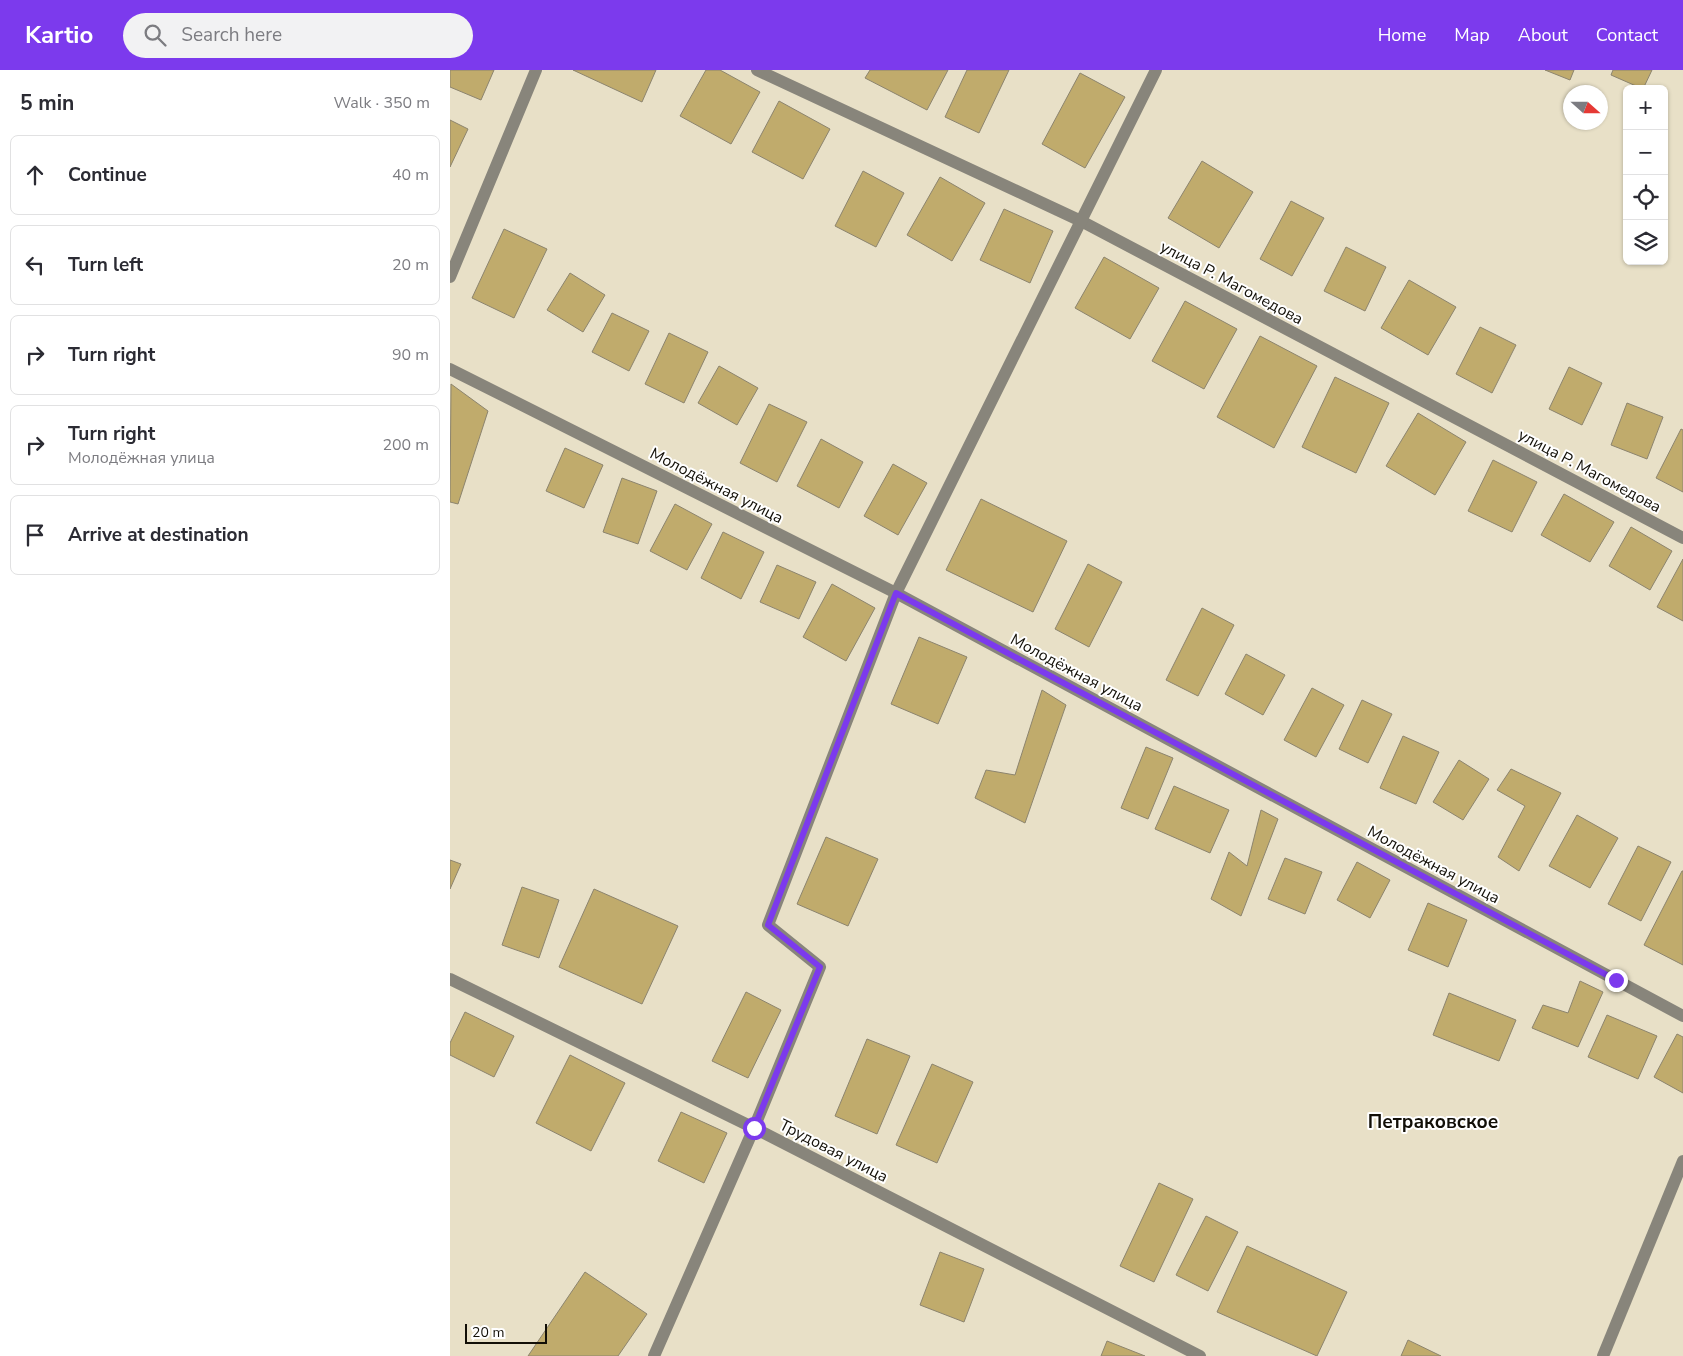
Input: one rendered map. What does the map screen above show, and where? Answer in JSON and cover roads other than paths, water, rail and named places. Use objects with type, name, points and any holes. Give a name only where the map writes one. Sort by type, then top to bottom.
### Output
[{"type":"street","points":[[450,277],[536,70]]},
{"type":"street","name":"улица Р. Магомедова","points":[[757,70],[1081,221],[1683,538]]},
{"type":"street","points":[[654,1356],[754,1128],[820,967],[768,925],[896,593],[1156,70]]},
{"type":"street","name":"Молодёжная улица","points":[[450,369],[896,593],[1683,1016]]},
{"type":"street","name":"Трудовая улица","points":[[450,979],[754,1128],[1200,1356]]},
{"type":"street","points":[[1603,1356],[1683,1161]]},
{"type":"district","name":"Петраковское","points":[[1433,1121]]}]
